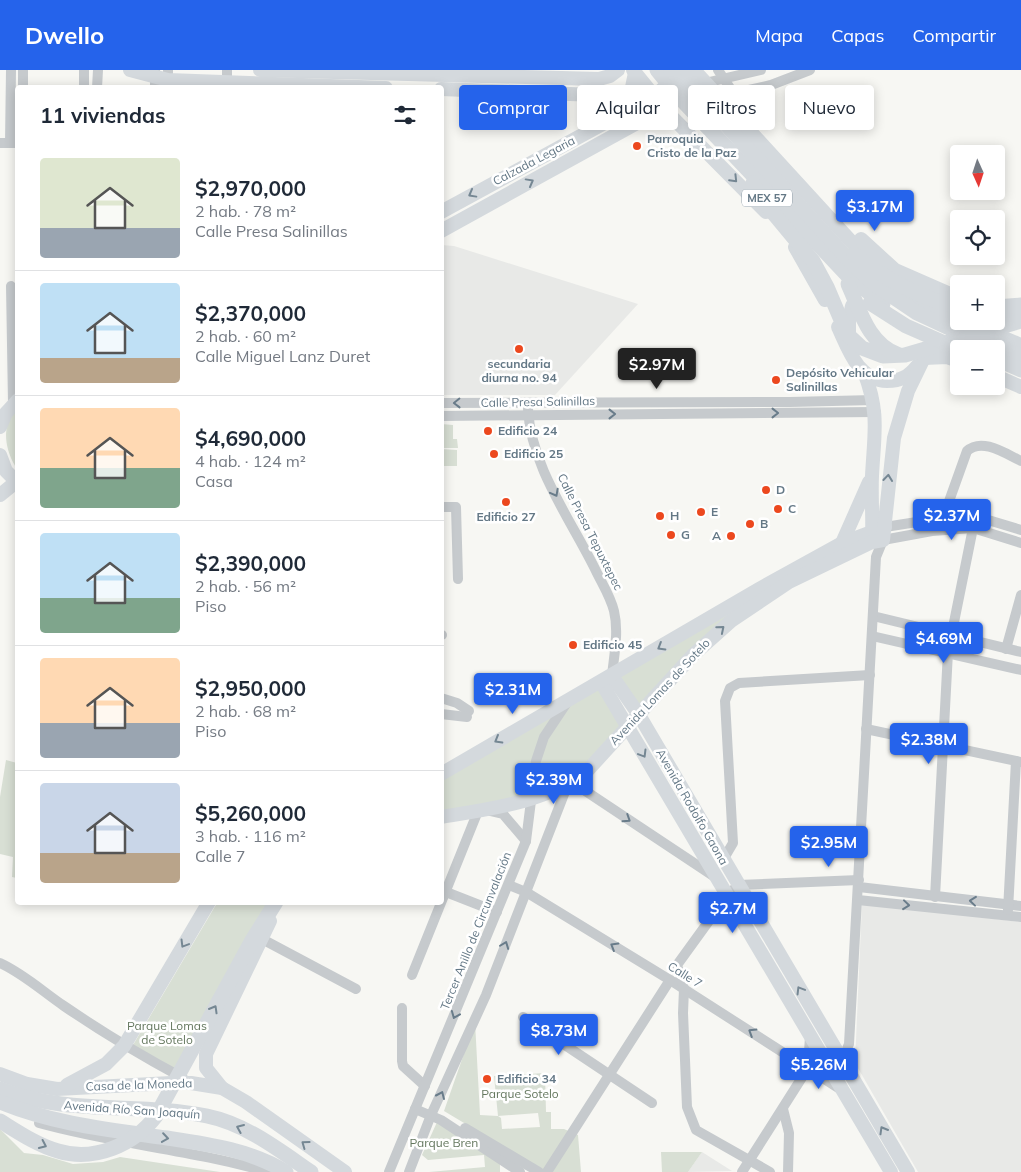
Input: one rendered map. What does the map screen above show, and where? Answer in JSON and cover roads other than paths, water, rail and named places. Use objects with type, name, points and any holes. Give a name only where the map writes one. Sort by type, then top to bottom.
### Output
[{"type":"highway","points":[[657,70],[680,98],[860,287],[906,318],[953,340]]},
{"type":"highway","points":[[671,70],[688,88]]},
{"type":"highway","points":[[640,71],[670,96],[680,98]]},
{"type":"highway","points":[[695,73],[700,85]]},
{"type":"highway","name":"MEX 57","points":[[704,130],[848,284],[895,320],[950,345]]},
{"type":"highway","points":[[737,130],[848,259],[887,294],[917,313],[976,340]]},
{"type":"highway","name":"MEX 57","points":[[737,130],[868,278],[910,306],[1021,356]]},
{"type":"highway","points":[[748,170],[764,202],[813,261],[828,287],[847,334],[862,348],[883,356],[905,354],[1021,320]]},
{"type":"highway","points":[[807,212],[872,268],[930,298],[950,304]]},
{"type":"highway","points":[[848,284],[867,328],[881,346],[911,359],[927,354]]},
{"type":"highway","points":[[1005,312],[1021,305]]},
{"type":"highway","points":[[1005,354],[1021,361]]},
{"type":"highway","points":[[1005,363],[1021,370]]},
{"type":"highway","points":[[1005,369],[1021,376]]},
{"type":"highway","points":[[0,1121],[58,1152],[76,1154],[99,1152],[129,1142],[145,1130],[156,1116],[275,905]]},
{"type":"highway","name":"Avenida Río San Joaquín","points":[[0,1089],[46,1103],[182,1112],[208,1116],[246,1130],[311,1172]]},
{"type":"highway","name":"Avenida Río San Joaquín","points":[[0,1102],[66,1122],[242,1152],[286,1172]]},
{"type":"main road","points":[[130,70],[161,79],[289,81],[516,76],[616,78],[640,71]]},
{"type":"main road","points":[[260,70],[289,81],[334,85]]},
{"type":"main road","points":[[603,78],[614,75],[618,70]]},
{"type":"main road","points":[[640,71],[648,85]]},
{"type":"main road","points":[[634,85],[640,71]]},
{"type":"main road","points":[[678,96],[695,73],[703,85]]},
{"type":"main road","name":"Calzada Legaria","points":[[674,85],[695,73]]},
{"type":"main road","points":[[515,85],[516,76]]},
{"type":"main road","points":[[444,89],[459,90]]},
{"type":"main road","points":[[678,122],[777,222],[821,291],[850,351],[864,372],[875,406],[872,477],[878,535]]},
{"type":"main road","name":"Calzada Legaria","points":[[444,210],[593,130]]},
{"type":"main road","name":"Calzada Legaria","points":[[444,229],[623,130]]},
{"type":"main road","points":[[743,130],[800,176],[884,262],[902,277],[950,295]]},
{"type":"main road","points":[[772,155],[889,283],[925,305],[950,315]]},
{"type":"main road","points":[[1005,299],[1021,297]]},
{"type":"main road","points":[[850,351],[848,325],[852,306]]},
{"type":"main road","points":[[1005,314],[1021,314]]},
{"type":"main road","points":[[1005,316],[1021,320]]},
{"type":"main road","points":[[985,330],[1021,345]]},
{"type":"main road","points":[[864,372],[884,381],[898,380],[912,372],[927,354]]},
{"type":"main road","points":[[927,354],[950,359]]},
{"type":"main road","points":[[878,535],[894,438],[908,391],[927,354]]},
{"type":"main road","points":[[1005,380],[1021,387]]},
{"type":"main road","points":[[1,465],[15,481]]},
{"type":"main road","points":[[842,544],[872,477]]},
{"type":"main road","points":[[0,495],[15,484]]},
{"type":"main road","name":"Avenida Lomas de Sotelo","points":[[444,772],[570,698],[842,544],[878,535]]},
{"type":"main road","name":"Avenida Lomas de Sotelo","points":[[444,816],[531,798],[570,783],[587,771],[693,655],[731,621],[789,582],[878,535]]},
{"type":"main road","name":"Avenida Rodolfo Gaona","points":[[606,679],[639,715],[908,1172]]},
{"type":"main road","name":"Avenida Rodolfo Gaona","points":[[606,679],[627,727],[891,1172]]},
{"type":"main road","points":[[57,1089],[80,1079],[106,1064],[124,1046],[207,905]]},
{"type":"main road","points":[[222,1088],[206,1068],[206,1054],[256,941]]},
{"type":"main road","name":"Avenida Río San Joaquín","points":[[0,1074],[27,1084],[57,1089]]},
{"type":"main road","name":"Casa de la Moneda","points":[[57,1089],[191,1083],[222,1088],[246,1102],[345,1172]]},
{"type":"main road","points":[[242,1152],[273,1172]]},
{"type":"street","points":[[9,143],[11,70]]},
{"type":"street","points":[[23,70],[23,85]]},
{"type":"street","points":[[84,70],[84,85]]},
{"type":"street","points":[[97,85],[98,70]]},
{"type":"street","points":[[718,70],[729,85]]},
{"type":"street","points":[[695,73],[725,78],[761,70]]},
{"type":"street","points":[[771,85],[810,70]]},
{"type":"street","points":[[0,286],[14,286],[6,412]]},
{"type":"street","name":"Calle Presa Tepuxtepec","points":[[528,402],[528,414],[534,446],[550,482],[589,555],[614,612],[616,629],[606,679]]},
{"type":"street","name":"Calle Presa Salinillas","points":[[444,403],[790,402],[875,406]]},
{"type":"street","name":"Calle Presa Salinillas","points":[[444,416],[875,406]]},
{"type":"street","points":[[943,518],[968,451],[972,446],[984,445],[1021,461]]},
{"type":"street","points":[[444,507],[456,507],[458,579]]},
{"type":"street","points":[[878,535],[943,518],[975,516],[1021,530]]},
{"type":"street","points":[[878,535],[973,528],[1021,543]]},
{"type":"street","points":[[935,897],[949,635],[973,528]]},
{"type":"street","points":[[808,1068],[841,1058],[849,1044],[878,535]]},
{"type":"street","points":[[1006,649],[1021,595]]},
{"type":"street","points":[[873,616],[1021,652]]},
{"type":"street","points":[[872,636],[1021,670]]},
{"type":"street","points":[[723,860],[733,843],[725,701],[730,688],[739,683],[870,674]]},
{"type":"street","name":"Tercer Anillo de Circunvalación","points":[[389,1172],[526,841],[533,773],[544,737],[570,698]]},
{"type":"street","points":[[444,699],[457,703],[468,714],[444,714]]},
{"type":"street","points":[[866,729],[1018,761],[1016,870],[1008,910]]},
{"type":"street","points":[[409,1172],[436,1118],[570,783],[717,878]]},
{"type":"street","points":[[444,897],[480,810],[504,814],[526,841]]},
{"type":"street","points":[[770,1172],[749,1162],[696,1130],[687,1107],[683,1013],[684,989],[677,965],[727,896],[738,885],[799,881],[859,883],[1008,910],[1021,917]]},
{"type":"street","name":"Calle 7","points":[[509,885],[526,892],[670,980],[845,1092]]},
{"type":"street","points":[[446,892],[497,912]]},
{"type":"street","points":[[858,900],[1008,910],[1021,906]]},
{"type":"street","points":[[412,976],[441,905]]},
{"type":"street","points":[[256,941],[356,989]]},
{"type":"street","points":[[0,963],[14,969],[62,1005],[124,1046],[191,1083]]},
{"type":"street","points":[[547,1172],[670,980]]},
{"type":"street","points":[[402,1008],[403,1066],[425,1086]]},
{"type":"street","points":[[523,1017],[652,1103]]},
{"type":"street","points":[[742,1172],[808,1068],[810,1036]]},
{"type":"street","points":[[415,1108],[436,1118],[520,1172]]},
{"type":"street","points":[[783,1109],[789,1133],[788,1172]]},
{"type":"street","points":[[0,1110],[31,1121],[101,1138],[202,1155],[268,1172]]},
{"type":"street","points":[[436,1118],[454,1122],[539,1172]]},
{"type":"place","name":"Parroquia Cristo de la Paz","points":[[637,146]]},
{"type":"place","name":"secundaria diurna no. 94","points":[[519,349]]},
{"type":"place","name":"Depósito Vehicular Salinillas","points":[[776,380]]},
{"type":"place","name":"Edificio 24","points":[[488,431]]},
{"type":"place","name":"Edificio 25","points":[[494,454]]},
{"type":"place","name":"D","points":[[766,490]]},
{"type":"place","name":"Edificio 27","points":[[506,502]]},
{"type":"place","name":"C","points":[[778,509]]},
{"type":"place","name":"E","points":[[701,512]]},
{"type":"place","name":"H","points":[[660,516]]},
{"type":"place","name":"B","points":[[750,524]]},
{"type":"place","name":"G","points":[[671,535]]},
{"type":"place","name":"A","points":[[731,536]]},
{"type":"place","name":"Edificio 45","points":[[573,645]]},
{"type":"place","name":"Edificio 34","points":[[487,1079]]},
{"type":"park label","name":"Parque Lomas de Sotelo","points":[[167,1033]]},
{"type":"park label","name":"Parque Sotelo","points":[[520,1094]]},
{"type":"park label","name":"Parque Bren","points":[[444,1143]]}]
